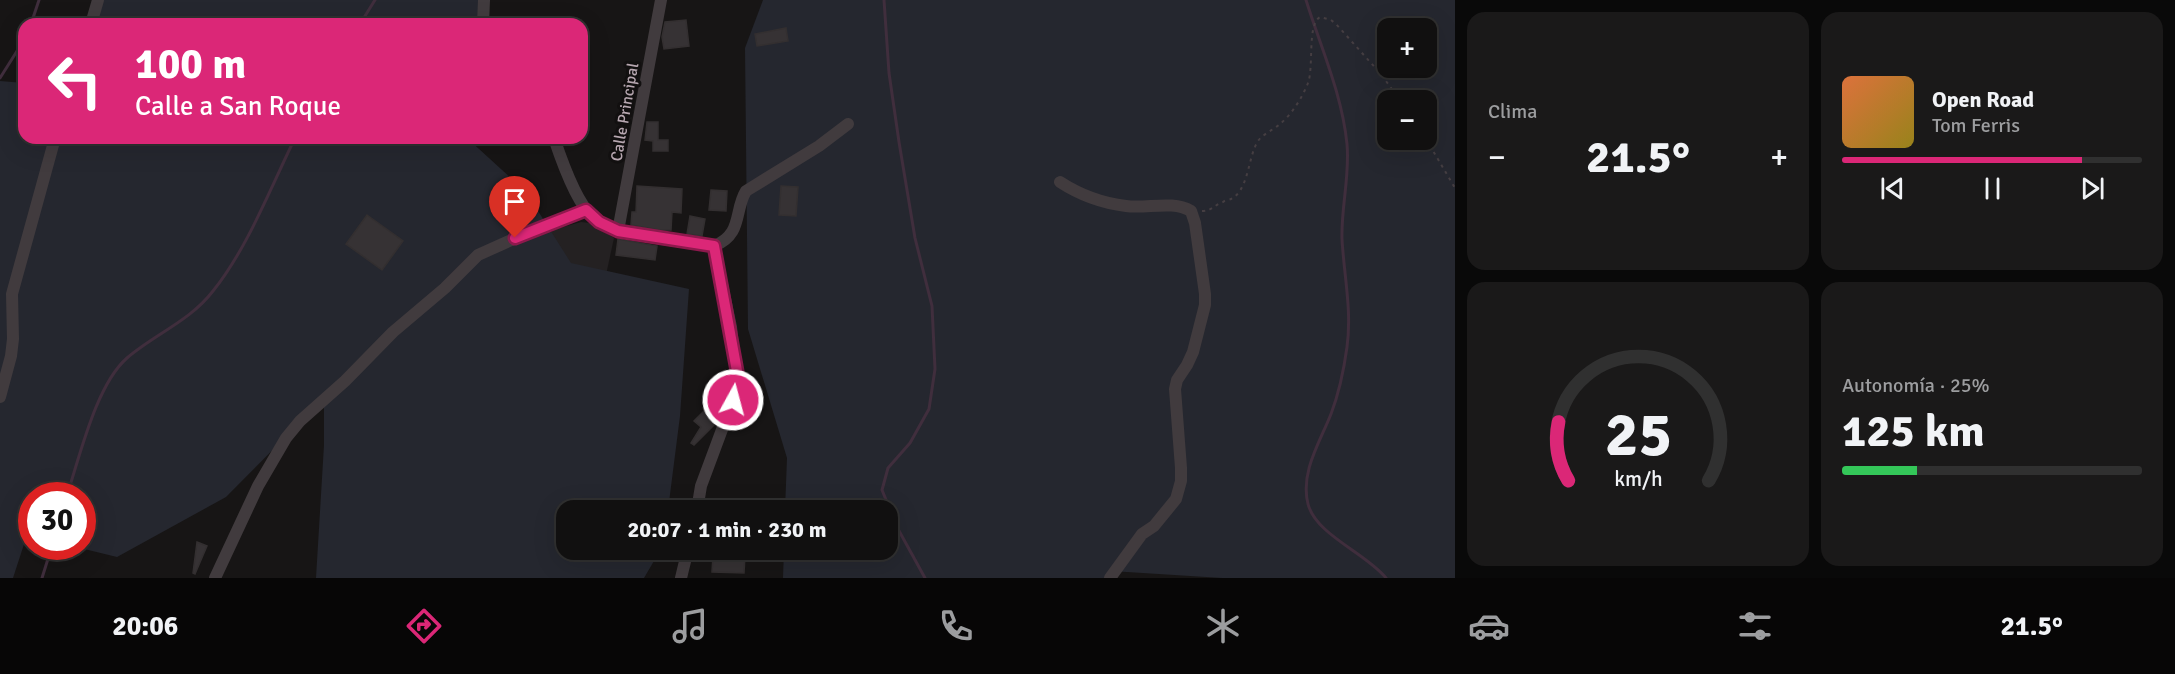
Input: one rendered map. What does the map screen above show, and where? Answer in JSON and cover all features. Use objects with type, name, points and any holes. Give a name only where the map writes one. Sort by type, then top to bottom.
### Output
[{"type":"street","points":[[93,18],[98,0]]},
{"type":"street","points":[[483,18],[484,0]]},
{"type":"street","name":"Calle Principal","points":[[618,231],[661,0]]},
{"type":"street","points":[[556,144],[586,210],[599,222],[618,231],[714,246],[725,240],[737,222],[746,191],[819,146],[848,124]]},
{"type":"street","points":[[0,397],[13,339],[12,294],[53,144]]},
{"type":"street","points":[[1059,182],[1093,200],[1127,206],[1175,206],[1191,211],[1195,223],[1205,294],[1205,305],[1193,352],[1188,365],[1177,380],[1175,389],[1181,468],[1178,494],[1160,520],[1142,534],[1110,578]]},
{"type":"street","points":[[215,578],[258,486],[286,438],[300,421],[478,255],[586,210]]},
{"type":"street","points":[[699,500],[701,486],[733,400],[737,381],[731,327],[714,246]]},
{"type":"street","points":[[681,578],[685,560]]},
{"type":"path","points":[[1191,211],[1211,210],[1237,195],[1258,141],[1287,118],[1299,102],[1312,67],[1313,26],[1316,19],[1320,17],[1336,24],[1393,90]]},
{"type":"path","points":[[1433,150],[1455,188]]},
{"type":"shaded area","points":[[97,0],[486,0],[481,18],[93,18]]},
{"type":"shaded area","points":[[763,0],[1455,0],[1455,578],[1222,578],[1111,571],[1110,578],[783,578],[784,560],[898,560],[898,500],[785,500],[787,458],[748,329],[745,48]]},
{"type":"shaded area","points":[[0,81],[18,82],[18,144],[474,144],[526,192],[571,263],[689,289],[680,416],[669,500],[556,500],[556,560],[655,560],[644,578],[316,578],[324,445],[324,398],[226,497],[117,557],[96,552],[96,482],[18,482],[19,560],[13,578],[0,578]]},
{"type":"shaded area","points":[[581,222],[590,223],[614,238],[606,275],[542,259],[548,234],[556,229]]},
{"type":"building","points":[[686,20],[689,46],[664,49],[662,37],[665,22]]},
{"type":"building","points":[[786,28],[788,41],[757,46],[755,34]]},
{"type":"building","points":[[647,122],[658,122],[658,140],[668,140],[668,151],[653,151],[653,141],[645,140]]},
{"type":"building","points":[[637,186],[682,189],[681,213],[672,212],[671,230],[631,225],[632,212],[636,212]]},
{"type":"building","points":[[781,186],[798,187],[796,216],[779,215]]},
{"type":"building","points":[[711,190],[727,191],[726,211],[709,210]]},
{"type":"building","points":[[367,215],[403,241],[382,270],[346,244]]},
{"type":"building","points":[[690,216],[705,219],[702,236],[687,234]]},
{"type":"building","points":[[618,239],[657,246],[655,260],[616,255]]},
{"type":"building","points":[[704,411],[716,423],[694,445],[691,443],[701,427],[694,421]]},
{"type":"building","points":[[197,542],[207,546],[195,574],[193,573]]},
{"type":"building","points":[[713,560],[745,560],[744,573],[712,572]]},
{"type":"waterway","points":[[33,18],[39,0]]},
{"type":"waterway","points":[[364,18],[375,0]]},
{"type":"waterway","points":[[884,0],[889,73],[899,142],[915,238],[932,306],[935,369],[929,409],[910,443],[888,468],[882,490],[898,529],[925,578]]},
{"type":"waterway","points":[[1306,0],[1336,89],[1347,144],[1342,239],[1349,320],[1347,347],[1339,389],[1312,458],[1306,492],[1308,504],[1321,525],[1386,578]]},
{"type":"waterway","points":[[0,78],[18,50]]},
{"type":"waterway","points":[[71,482],[90,422],[106,385],[127,358],[194,311],[213,291],[248,237],[292,144]]},
{"type":"waterway","points":[[42,578],[48,560]]},
{"type":"route","points":[[515,238],[586,210],[606,227],[618,231],[714,246],[731,327],[737,371],[733,400]]}]
